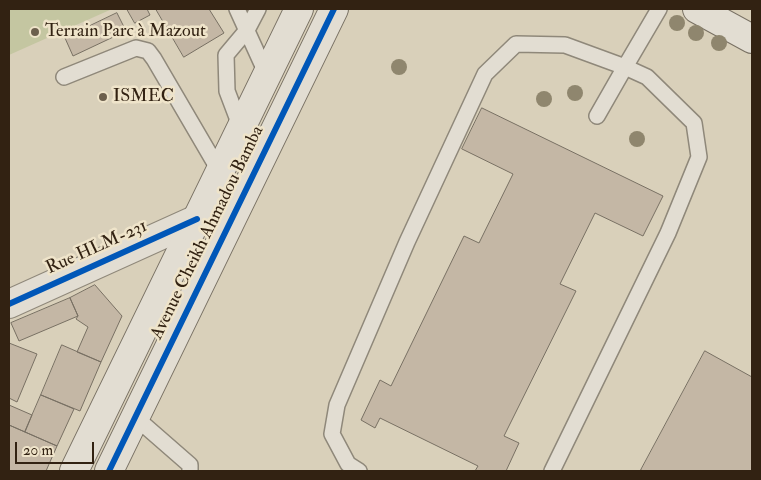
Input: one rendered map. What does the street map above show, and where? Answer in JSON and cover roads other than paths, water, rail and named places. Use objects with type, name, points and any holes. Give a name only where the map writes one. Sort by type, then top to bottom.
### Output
[{"type":"street","name":"Avenue Cheikh Ahmadou Bamba","points":[[74,471],[299,9]]},
{"type":"street","name":"Avenue Cheikh Ahmadou Bamba","points":[[109,471],[334,9]]},
{"type":"street","points":[[697,9],[752,39]]},
{"type":"street","name":"Rue HLM-231","points":[[9,304],[197,218]]},
{"type":"lane","points":[[237,9],[267,75]]},
{"type":"lane","points":[[241,128],[228,91],[226,55],[247,30],[258,9]]},
{"type":"lane","points":[[597,116],[659,9]]},
{"type":"lane","points":[[359,471],[348,464],[332,434],[337,405],[407,242],[485,74],[516,44],[565,45],[647,77],[694,123],[699,157],[668,233],[552,471]]},
{"type":"lane","points":[[64,77],[136,48],[148,51],[220,172]]},
{"type":"lane","points":[[135,417],[190,465],[190,471]]},
{"type":"place","name":"Terrain Parc à Mazout","points":[[35,32]]},
{"type":"place","name":"ISMEC","points":[[103,97]]}]
